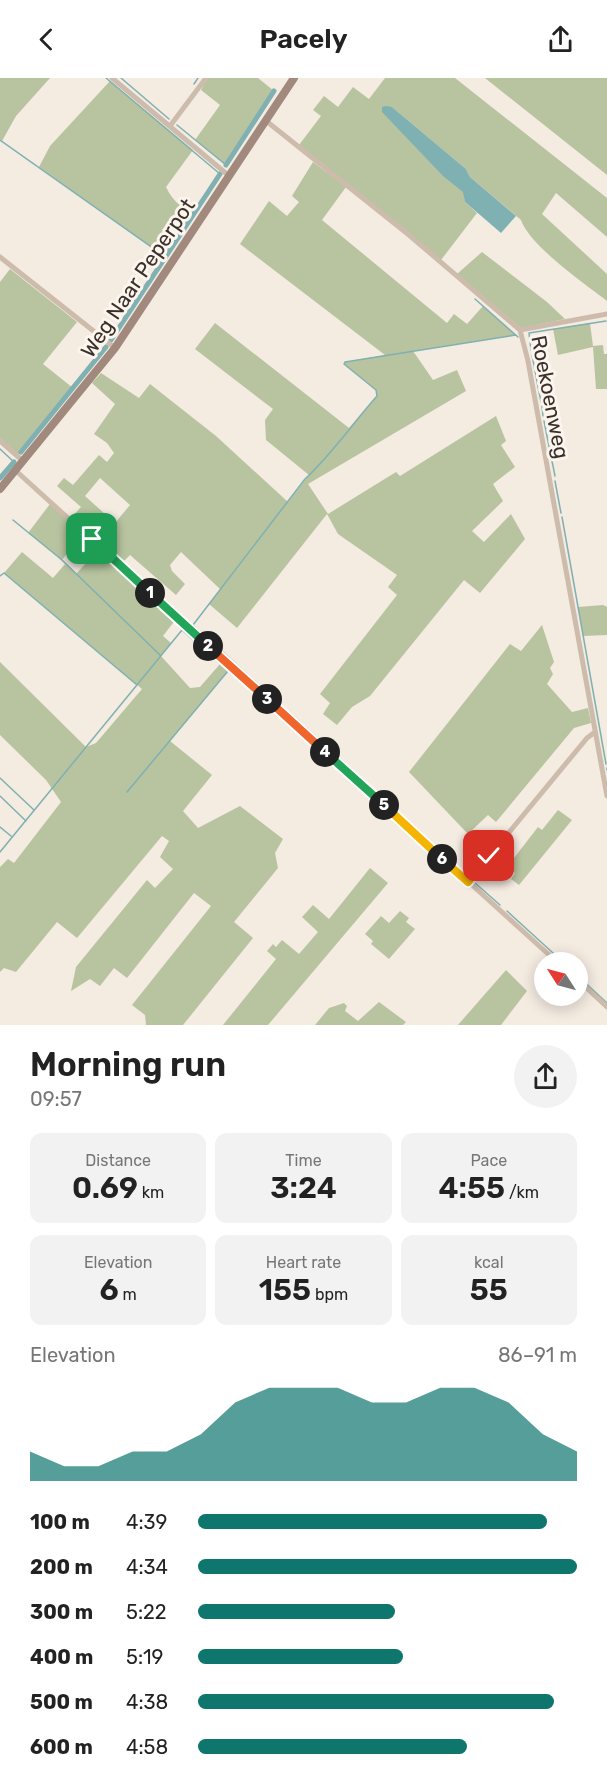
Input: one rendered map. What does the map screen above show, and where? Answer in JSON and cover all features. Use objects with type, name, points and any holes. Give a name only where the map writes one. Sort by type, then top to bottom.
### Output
[{"type":"street","points":[[112,78],[228,175]]},
{"type":"street","points":[[170,126],[206,78]]},
{"type":"street","name":"Weg Naar Peperpot","points":[[0,489],[115,348],[294,78]]},
{"type":"street","name":"Roekoenweg","points":[[265,120],[409,235],[520,330],[528,362],[607,796]]},
{"type":"street","points":[[0,257],[115,348]]},
{"type":"street","points":[[520,330],[607,314]]},
{"type":"street","points":[[0,441],[23,461]]},
{"type":"street","points":[[15,471],[546,952]]},
{"type":"street","points":[[468,882],[586,738],[596,732]]},
{"type":"street","points":[[588,989],[607,1007]]},
{"type":"green space","points":[[0,78],[50,78],[16,116],[2,141],[0,139]]},
{"type":"green space","points":[[207,78],[258,78],[274,91],[226,165],[195,140],[220,105],[201,90]]},
{"type":"green space","points":[[385,78],[455,78],[607,198],[607,237],[556,193],[542,214],[607,274],[607,301],[546,252],[526,230],[521,220],[470,177],[466,169],[392,107],[424,152],[442,173],[464,192],[465,202],[477,213],[441,260],[299,145],[321,116],[313,110],[324,96],[338,107],[353,87],[369,99]]},
{"type":"green space","points":[[485,78],[607,78],[607,175]]},
{"type":"green space","points":[[110,81],[193,150],[166,187],[178,203],[196,212],[167,258],[39,167],[50,146]]},
{"type":"green space","points":[[313,162],[346,187],[322,220],[447,323],[454,314],[467,324],[483,306],[516,335],[413,351],[433,380],[457,370],[466,391],[308,484],[328,514],[396,472],[400,476],[496,416],[506,441],[501,445],[515,467],[493,484],[503,501],[472,531],[484,542],[511,514],[525,539],[480,593],[464,580],[370,696],[352,707],[337,725],[323,714],[330,703],[320,694],[397,595],[388,587],[397,575],[338,534],[327,514],[237,628],[209,604],[220,589],[181,552],[170,565],[172,571],[185,584],[176,595],[130,555],[121,564],[71,518],[81,507],[57,486],[64,478],[73,485],[99,455],[107,462],[114,453],[107,443],[94,434],[115,404],[92,383],[101,373],[139,398],[150,384],[216,436],[288,502],[309,475],[266,440],[265,420],[273,409],[195,349],[215,323],[349,428],[377,396],[376,390],[344,364],[385,355],[240,244],[269,201],[287,216],[299,202],[292,196]],"holes":[[[100,478],[130,505],[115,523],[85,496]]]},
{"type":"green space","points":[[482,252],[547,302],[565,319],[521,328],[457,274]]},
{"type":"green space","points":[[10,269],[77,322],[43,364],[73,388],[19,455],[0,438],[0,282]]},
{"type":"green space","points":[[590,323],[593,346],[603,345],[604,354],[607,354],[607,389],[596,389],[593,347],[558,355],[553,329]]},
{"type":"green space","points":[[50,504],[81,532],[80,537],[62,560],[28,533]]},
{"type":"green space","points":[[99,549],[176,619],[163,636],[171,643],[161,656],[190,688],[200,687],[220,664],[228,671],[170,741],[212,775],[183,811],[198,828],[240,806],[283,839],[275,853],[278,868],[234,922],[253,938],[183,1025],[146,1025],[145,1015],[132,1005],[211,906],[194,893],[127,978],[114,968],[100,986],[90,979],[71,991],[76,967],[147,880],[155,888],[173,869],[160,857],[169,841],[162,836],[77,938],[57,922],[16,972],[4,968],[0,972],[0,867],[8,859],[14,863],[61,802],[46,780],[0,735],[0,662],[86,747],[96,743],[142,689],[4,573],[22,552],[53,578],[65,564],[76,574]]},
{"type":"green space","points":[[603,605],[607,607],[607,635],[583,636],[578,607]]},
{"type":"green space","points":[[542,625],[554,662],[550,668],[553,674],[547,684],[572,712],[588,708],[591,723],[574,728],[496,822],[488,815],[468,834],[409,772],[510,644],[521,651]]},
{"type":"green space","points":[[558,810],[572,820],[519,885],[511,879],[515,873],[507,867],[538,827],[542,830]]},
{"type":"green space","points":[[370,868],[388,883],[268,1025],[223,1025],[276,959],[267,951],[273,944],[276,947],[282,940],[299,954],[318,932],[302,917],[313,905],[329,919]]},
{"type":"green space","points":[[400,911],[409,918],[406,922],[415,929],[389,959],[371,944],[373,941],[365,934],[381,916],[389,923]]},
{"type":"green space","points":[[506,970],[527,991],[501,1025],[458,1025]]},
{"type":"green space","points":[[379,1002],[406,1022],[403,1025],[315,1025],[329,1008],[344,1003],[347,1006],[345,1011],[358,1021]]},
{"type":"water","points":[[382,107],[392,107],[466,169],[470,177],[516,216],[501,233],[465,202],[463,192],[443,176],[382,112]]},
{"type":"waterway","points":[[106,78],[220,174]]},
{"type":"waterway","points":[[121,78],[169,119]]},
{"type":"waterway","points":[[194,84],[198,78]]},
{"type":"waterway","points":[[226,165],[274,91]]},
{"type":"waterway","points":[[177,125],[226,165]]},
{"type":"waterway","points":[[0,140],[167,258]]},
{"type":"waterway","points":[[111,340],[220,174]]},
{"type":"waterway","points":[[475,299],[518,337]]},
{"type":"waterway","points":[[531,350],[529,333],[606,321]]},
{"type":"waterway","points":[[217,647],[193,625],[305,479],[377,396],[376,390],[344,364],[345,362],[516,335]]},
{"type":"waterway","points":[[21,452],[106,347]]},
{"type":"waterway","points":[[532,355],[541,402]]},
{"type":"waterway","points":[[542,406],[543,416]]},
{"type":"waterway","points":[[544,421],[555,476]]},
{"type":"waterway","points":[[0,449],[14,462]]},
{"type":"waterway","points":[[0,478],[14,462]]},
{"type":"waterway","points":[[555,481],[561,513]]},
{"type":"waterway","points":[[562,517],[606,764]]},
{"type":"waterway","points":[[13,520],[62,560],[160,655]]},
{"type":"waterway","points":[[0,576],[4,573],[137,685]]},
{"type":"waterway","points":[[0,852],[182,630],[228,671],[127,792]]},
{"type":"waterway","points":[[223,652],[282,706]]},
{"type":"waterway","points":[[289,712],[467,875]]},
{"type":"waterway","points":[[0,778],[34,810]]},
{"type":"waterway","points":[[0,796],[26,821]]},
{"type":"waterway","points":[[0,827],[11,836]]},
{"type":"waterway","points":[[474,882],[500,905]]},
{"type":"waterway","points":[[507,911],[552,952]]},
{"type":"waterway","points":[[588,985],[607,1003]]},
{"type":"route","points":[[92,539],[468,882],[489,856]]}]
